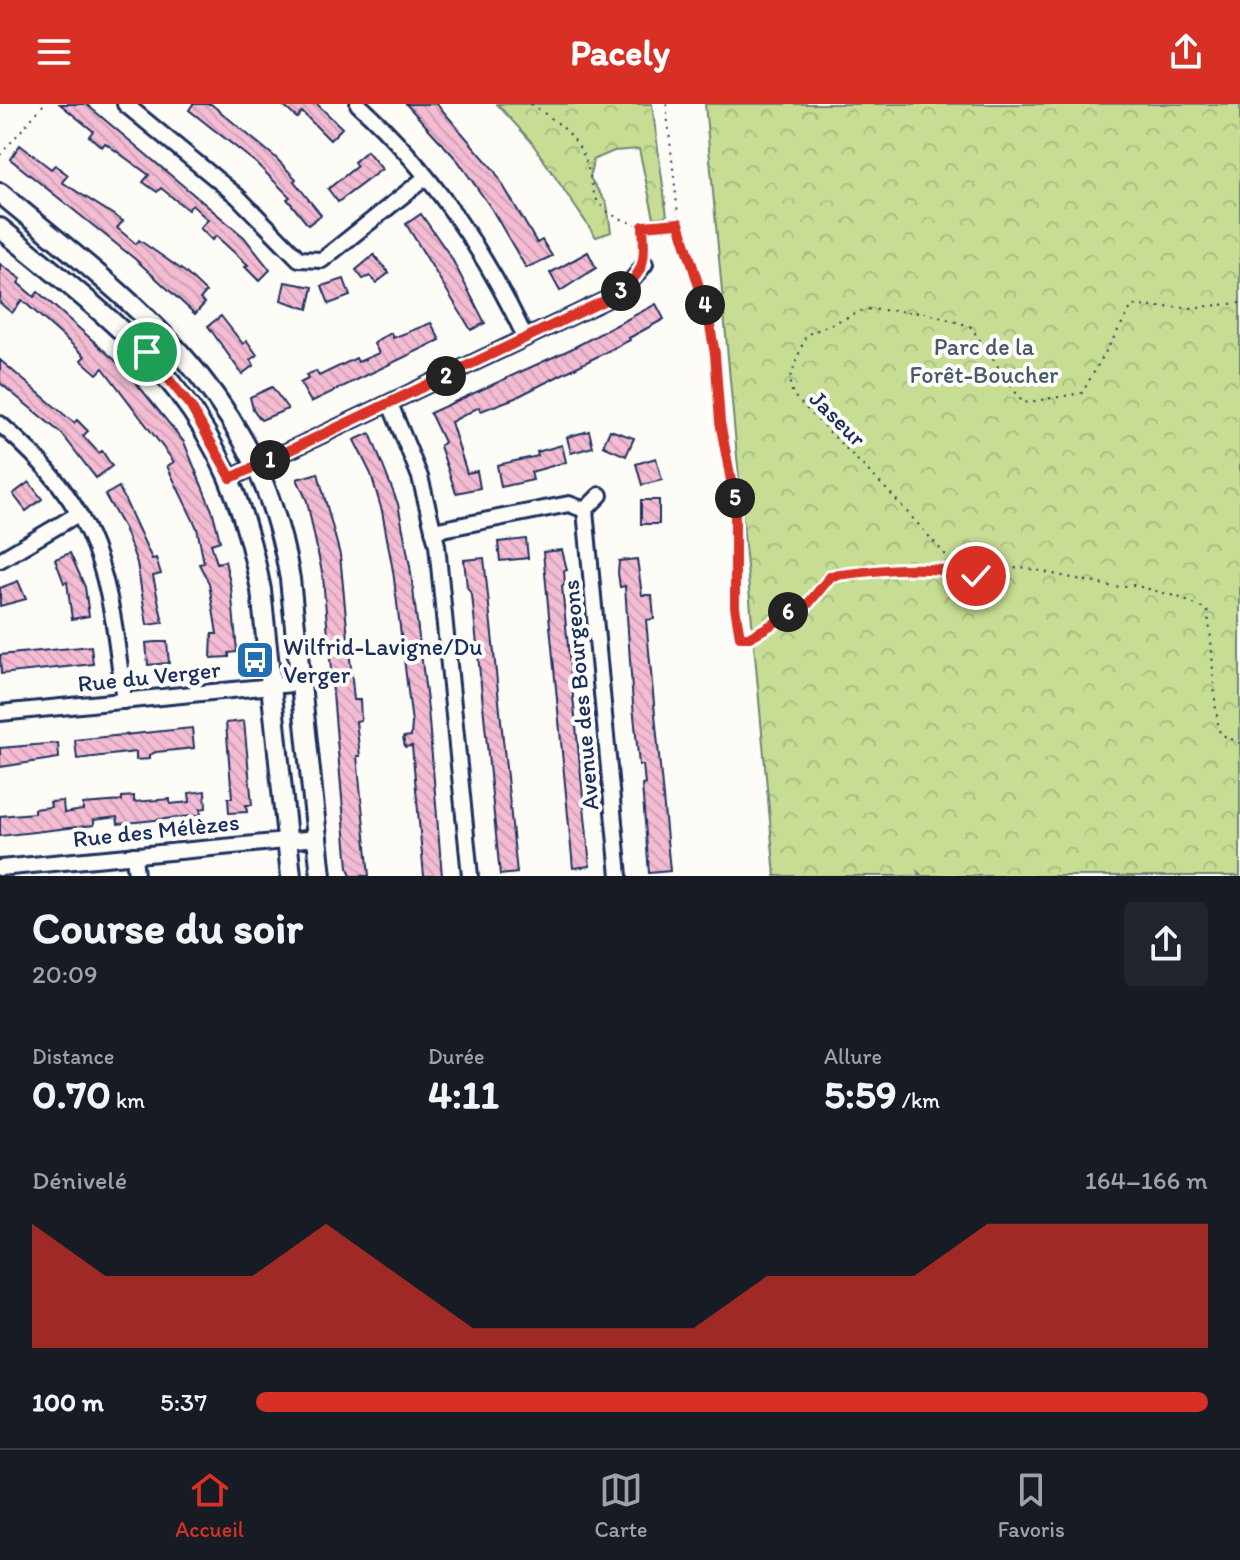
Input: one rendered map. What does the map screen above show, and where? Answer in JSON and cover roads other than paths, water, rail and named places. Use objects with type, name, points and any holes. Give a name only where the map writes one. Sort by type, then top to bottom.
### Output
[{"type":"street","points":[[125,104],[237,196],[299,259],[322,260],[425,178]]},
{"type":"street","points":[[358,104],[425,178],[482,257],[525,337]]},
{"type":"street","points":[[0,193],[140,310],[186,357],[219,399],[257,466],[283,538],[302,683],[321,876]]},
{"type":"street","points":[[0,228],[147,352],[191,407],[231,478],[254,549],[291,876]]},
{"type":"street","points":[[231,478],[616,295],[645,264]]},
{"type":"street","points":[[390,404],[420,477],[433,531],[470,876]]},
{"type":"street","points":[[0,424],[43,464],[78,514],[108,580],[124,701]]},
{"type":"street","points":[[433,531],[569,504],[585,510],[600,495]]},
{"type":"street","name":"Avenue des Bourgeons","points":[[585,510],[619,876]]},
{"type":"street","points":[[0,560],[78,514]]},
{"type":"street","name":"Rue du Verger","points":[[0,713],[302,683]]},
{"type":"street","name":"Rue des Mélèzes","points":[[0,868],[317,838]]},
{"type":"street","points":[[134,855],[136,876]]},
{"type":"place","name":"Wilfrid-Lavigne/Du Verger","points":[[255,660]]},
{"type":"park label","name":"Parc de la Forêt-Boucher","points":[[984,360]]}]
